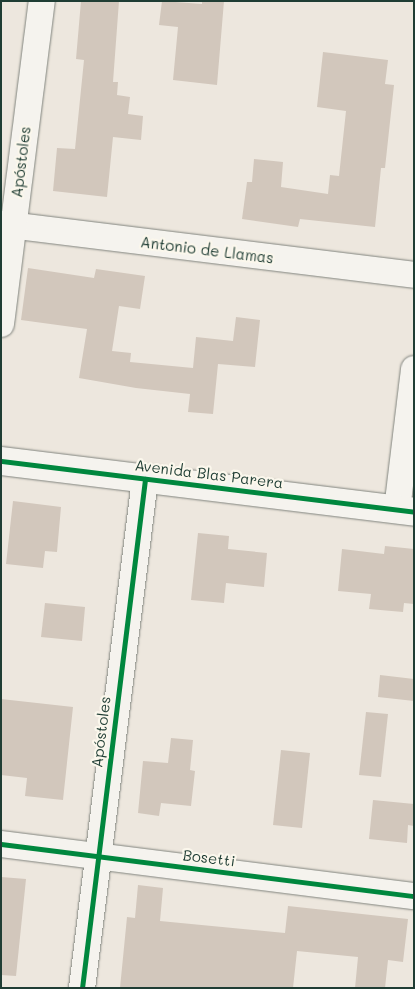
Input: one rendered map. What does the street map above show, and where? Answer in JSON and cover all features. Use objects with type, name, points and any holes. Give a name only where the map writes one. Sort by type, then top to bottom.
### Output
[{"type":"main road","name":"Avenida Blas Parera","points":[[1,461],[405,511]]},
{"type":"street","name":"Apóstoles","points":[[1,324],[7,225],[42,1]]},
{"type":"street","name":"Antonio de Llamas","points":[[7,225],[414,275]]},
{"type":"street","points":[[405,511],[414,369]]},
{"type":"street","name":"Apóstoles","points":[[82,988],[145,478]]},
{"type":"street","name":"Bosetti","points":[[1,844],[414,896]]},
{"type":"building","points":[[81,1],[119,1],[113,82],[118,82],[117,95],[130,97],[128,114],[143,116],[141,140],[113,137],[107,197],[53,191],[57,148],[75,149],[84,60],[76,59]]},
{"type":"building","points":[[162,1],[202,4],[202,1],[224,1],[217,85],[173,80],[178,27],[159,25]]},
{"type":"building","points":[[323,52],[388,60],[385,84],[394,85],[385,168],[381,168],[375,227],[300,219],[298,227],[242,219],[247,182],[252,182],[254,159],[283,162],[281,187],[328,194],[330,175],[339,176],[346,111],[317,107]]},
{"type":"building","points":[[28,268],[94,278],[96,269],[145,276],[140,309],[119,306],[112,351],[131,353],[130,362],[193,368],[196,337],[233,341],[236,317],[260,320],[255,367],[218,364],[213,414],[188,412],[190,394],[136,388],[79,378],[87,329],[21,320]]},
{"type":"building","points":[[13,501],[61,507],[57,552],[45,551],[43,568],[6,564]]},
{"type":"building","points":[[198,533],[229,536],[228,549],[267,553],[264,587],[226,583],[224,603],[191,600]]},
{"type":"building","points":[[385,546],[414,549],[414,604],[404,603],[403,612],[369,609],[371,594],[338,591],[342,549],[384,554]]},
{"type":"building","points":[[45,603],[85,607],[82,641],[41,637]]},
{"type":"building","points":[[380,675],[414,679],[414,701],[378,697]]},
{"type":"building","points":[[1,699],[73,707],[63,800],[25,796],[27,778],[1,775]]},
{"type":"building","points":[[366,712],[388,714],[381,777],[359,775]]},
{"type":"building","points":[[171,738],[193,740],[190,770],[195,771],[191,806],[161,803],[159,816],[138,813],[143,761],[168,763]]},
{"type":"building","points":[[281,750],[310,753],[302,828],[273,825]]},
{"type":"building","points":[[373,800],[414,804],[414,826],[408,825],[407,843],[369,839]]},
{"type":"building","points":[[1,877],[26,879],[16,976],[1,975]]},
{"type":"building","points":[[138,885],[163,888],[160,921],[285,933],[288,906],[408,919],[403,962],[388,960],[385,988],[355,988],[358,957],[297,951],[293,988],[120,988],[127,917],[135,918]]},
{"type":"cycle path","points":[[1,461],[414,512]]},
{"type":"cycle path","points":[[82,988],[145,479]]},
{"type":"cycle path","points":[[1,844],[414,896]]}]
